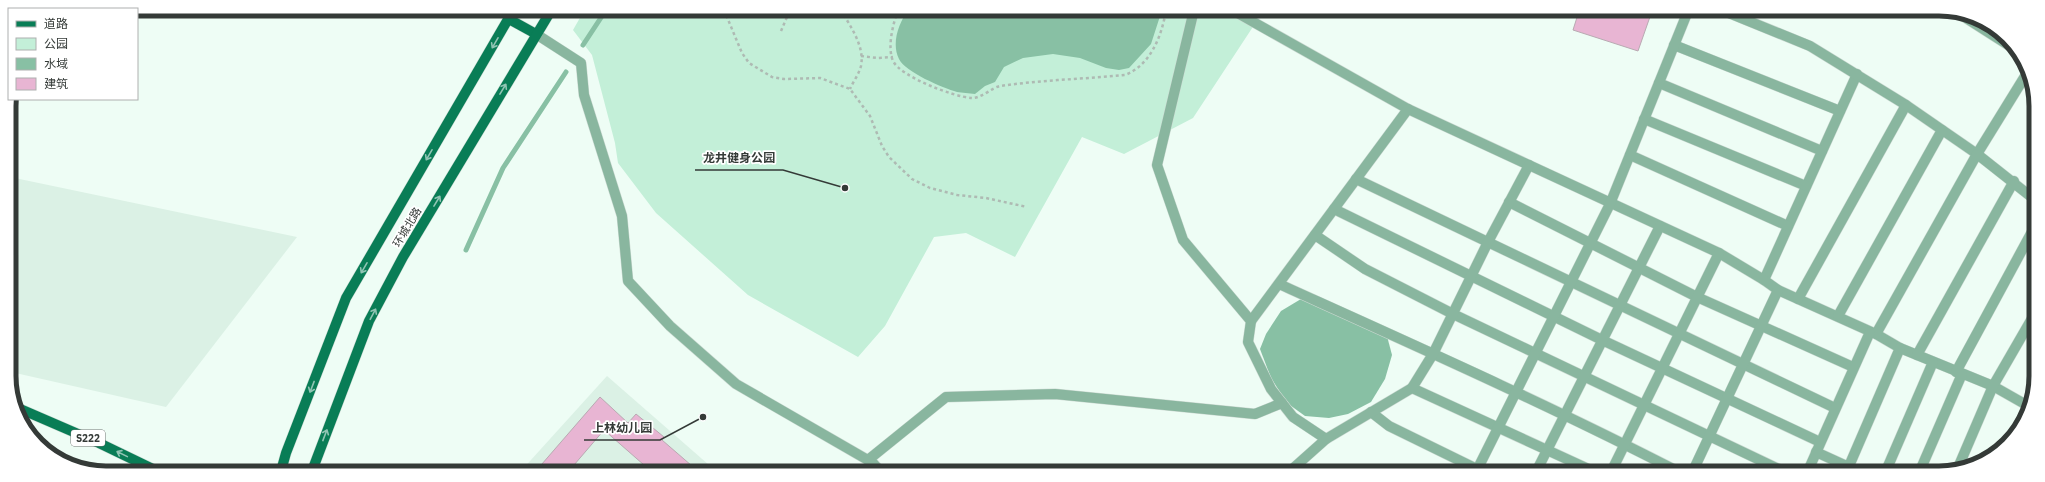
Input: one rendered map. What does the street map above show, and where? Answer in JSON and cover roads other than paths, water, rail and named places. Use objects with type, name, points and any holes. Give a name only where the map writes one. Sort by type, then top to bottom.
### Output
[{"type":"main road","name":"环城北路","points":[[282,466],[286,453],[346,298],[510,16]]},
{"type":"main road","name":"环城北路","points":[[314,466],[369,321],[403,257],[548,16]]},
{"type":"main road","points":[[509,19],[536,34]]},
{"type":"main road","name":"S222","points":[[23,410],[99,443],[147,466]]},
{"type":"street","points":[[1193,16],[1157,165],[1182,240],[1252,321]]},
{"type":"street","points":[[1243,16],[1408,109],[1610,204],[1719,253],[1778,290],[1838,316],[1900,348],[1992,386],[2024,404]]},
{"type":"street","points":[[1481,466],[1499,427],[1610,204],[1686,16]]},
{"type":"street","points":[[1736,16],[1810,46],[1857,74],[1942,130],[2014,182],[2029,195]]},
{"type":"street","points":[[1976,24],[2000,40]]},
{"type":"street","points":[[536,34],[581,63],[584,95],[622,216],[628,281],[670,326],[736,384],[868,460],[875,466]]},
{"type":"street","points":[[1674,45],[1840,111]]},
{"type":"street","points":[[1764,280],[1857,74]]},
{"type":"street","points":[[1810,466],[1853,367],[1976,154],[2024,78]]},
{"type":"street","points":[[1659,83],[1822,151]]},
{"type":"street","points":[[1798,299],[1906,106]]},
{"type":"street","points":[[1326,439],[1293,417],[1271,389],[1248,342],[1252,321],[1408,109]]},
{"type":"street","points":[[1644,119],[1806,186]]},
{"type":"street","points":[[1838,316],[1942,130]]},
{"type":"street","points":[[1630,155],[1788,226]]},
{"type":"street","points":[[1296,466],[1326,439],[1412,388],[1433,354],[1488,242],[1529,165]]},
{"type":"street","points":[[1356,179],[1835,408]]},
{"type":"street","points":[[1917,355],[2014,182]]},
{"type":"street","points":[[1509,202],[1638,269],[1760,326],[1853,367]]},
{"type":"street","points":[[1334,209],[1662,369],[1726,398],[1818,447],[1842,466]]},
{"type":"street","points":[[1539,466],[1660,226]]},
{"type":"street","points":[[1315,235],[1365,269],[1453,314],[1584,375],[1772,466]]},
{"type":"street","points":[[1921,466],[1959,373],[2029,238]]},
{"type":"street","points":[[1614,466],[1719,253]]},
{"type":"street","points":[[1279,284],[1564,415],[1668,466]]},
{"type":"street","points":[[1695,466],[1778,290]]},
{"type":"street","points":[[1961,463],[1992,386],[2029,323]]},
{"type":"street","points":[[1849,466],[1900,348]]},
{"type":"street","points":[[1888,466],[1933,362]]},
{"type":"street","points":[[1412,388],[1583,466]]},
{"type":"street","points":[[868,460],[946,397],[1055,394],[1255,414],[1282,403]]},
{"type":"street","points":[[1371,412],[1389,426],[1469,466]]},
{"type":"water","points":[[905,16],[1160,16],[1151,44],[1129,68],[1119,70],[1106,68],[1080,58],[1053,54],[1023,58],[1004,67],[995,82],[985,86],[975,94],[957,92],[943,87],[916,74],[903,64],[899,59],[896,46],[897,33]]},
{"type":"water","points":[[1301,299],[1387,336],[1392,355],[1385,379],[1371,402],[1348,414],[1329,418],[1305,416],[1287,403],[1271,378],[1260,349],[1266,334],[1281,311]]},
{"type":"waterway","points":[[583,45],[602,16]]},
{"type":"waterway","points":[[466,250],[503,168],[566,72]]},
{"type":"place","name":"龙井健身公园","points":[[845,188]]},
{"type":"place","name":"上林幼儿园","points":[[703,417]]}]
